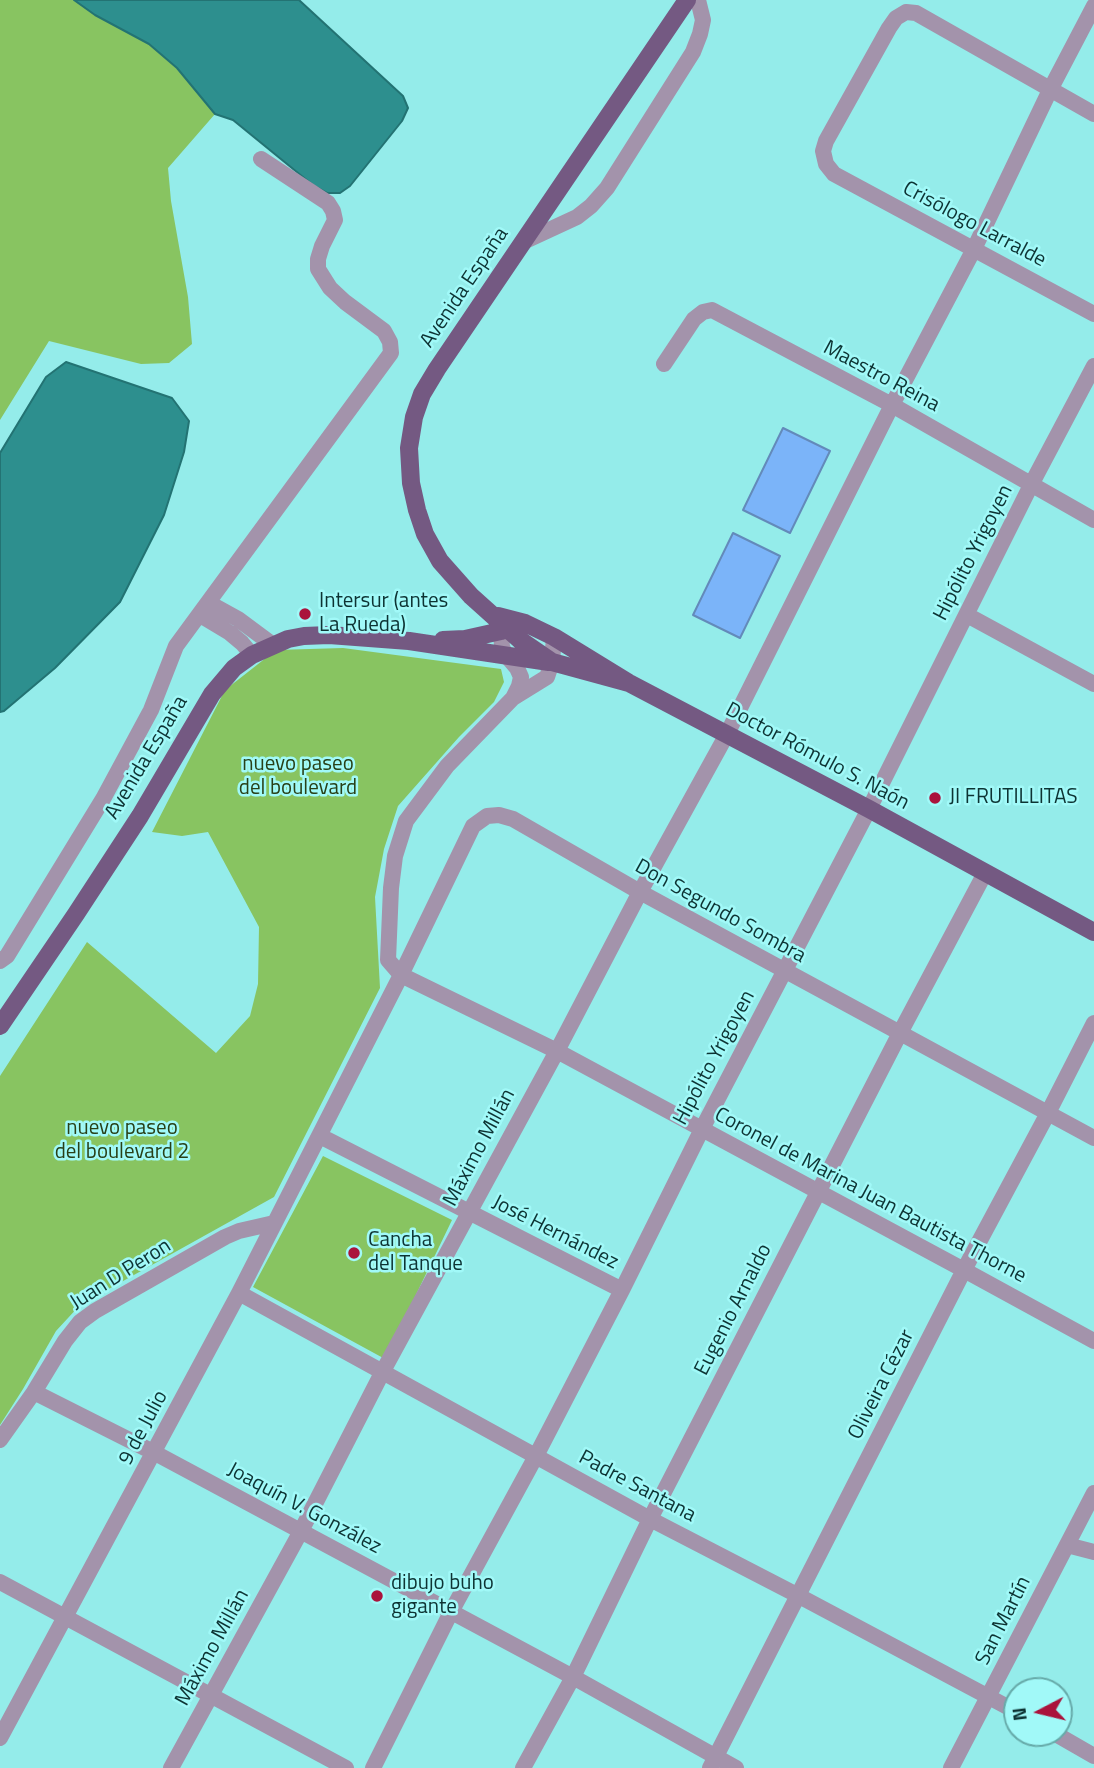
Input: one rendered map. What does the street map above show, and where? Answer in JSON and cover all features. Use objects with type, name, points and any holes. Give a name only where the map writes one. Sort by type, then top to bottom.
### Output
[{"type":"main road","name":"Avenida España","points":[[409,641],[465,639],[481,635],[503,621],[471,596],[440,561],[416,510],[409,447],[414,417],[422,394],[687,0]]},
{"type":"main road","points":[[481,635],[486,626],[486,616],[503,621]]},
{"type":"main road","name":"Doctor Rómulo S. Naón","points":[[503,621],[554,638],[629,683],[869,809],[1094,932]]},
{"type":"main road","name":"Doctor Rómulo S. Naón","points":[[503,621],[520,640],[552,662],[629,683]]},
{"type":"main road","name":"Avenida España","points":[[0,1026],[140,816],[212,694],[234,668],[252,655],[288,639],[329,635],[409,641],[552,662]]},
{"type":"street","points":[[523,242],[577,217],[607,188],[693,52],[703,20],[698,0]]},
{"type":"street","name":"Máximo Millán","points":[[172,1768],[727,734],[892,405],[974,249],[1050,90],[1094,6]]},
{"type":"street","name":"Crisólogo Larralde","points":[[1050,90],[916,13],[906,12],[896,18],[889,28],[822,151],[825,164],[834,174],[1094,314]]},
{"type":"street","points":[[1050,90],[1094,114]]},
{"type":"street","points":[[0,961],[8,956],[103,799],[151,710],[176,646],[390,353],[390,342],[384,331],[330,288],[318,269],[322,246],[335,220],[328,202],[261,159]]},
{"type":"street","name":"Maestro Reina","points":[[664,364],[694,319],[703,312],[712,310],[892,405],[1094,520]]},
{"type":"street","name":"Hipólito Yrigoyen","points":[[373,1768],[451,1612],[622,1290],[1094,366]]},
{"type":"street","points":[[205,609],[238,619],[273,645]]},
{"type":"street","points":[[205,609],[252,655]]},
{"type":"street","points":[[967,615],[1094,684]]},
{"type":"street","points":[[503,621],[502,648],[521,677],[513,698]]},
{"type":"street","points":[[401,975],[388,960],[395,856],[406,821],[447,766],[513,698],[547,677],[552,662],[554,638]]},
{"type":"street","name":"Don Segundo Sombra","points":[[320,1136],[473,826],[486,816],[499,815],[513,819],[640,892],[1094,1138]]},
{"type":"street","name":"Eugenio Arnaldo","points":[[523,1768],[573,1677],[650,1519],[818,1191],[985,873]]},
{"type":"street","name":"Coronel de Marina Juan Bautista Thorne","points":[[401,975],[557,1051],[1094,1341]]},
{"type":"street","name":"Oliveira Cézar","points":[[713,1763],[964,1270],[1094,1023]]},
{"type":"street","name":"José Hernández","points":[[320,1136],[622,1290]]},
{"type":"street","name":"9 de Julio","points":[[0,1738],[155,1453],[320,1136]]},
{"type":"street","name":"Juan D Peron","points":[[0,1440],[80,1322],[225,1237],[274,1223]]},
{"type":"street","name":"Padre Santana","points":[[239,1293],[650,1519],[1003,1704]]},
{"type":"street","name":"Joaquín V. González","points":[[34,1392],[155,1453],[573,1677],[713,1763],[736,1768]]},
{"type":"street","name":"San Martín","points":[[951,1768],[1094,1493]]},
{"type":"street","points":[[1067,1545],[1094,1552]]},
{"type":"street","points":[[0,1582],[346,1768]]},
{"type":"street","points":[[1073,1744],[1094,1756]]},
{"type":"green space","points":[[0,0],[74,0],[95,15],[149,44],[177,68],[215,114],[168,168],[188,297],[192,344],[169,363],[141,364],[49,341],[0,420]]},
{"type":"green space","points":[[343,648],[501,669],[504,682],[494,702],[398,806],[384,849],[375,897],[380,988],[274,1197],[80,1305],[56,1331],[0,1425],[0,1076],[87,942],[216,1053],[250,1016],[258,984],[259,927],[208,832],[182,836],[152,832],[225,690],[276,650]]},
{"type":"green space","name":"Cancha del Tanque","points":[[323,1156],[452,1220],[385,1359],[253,1287]]},
{"type":"water","points":[[74,0],[299,0],[403,96],[408,108],[402,121],[350,186],[340,193],[327,193],[314,186],[233,120],[215,114],[177,68],[149,44],[95,15]]},
{"type":"water","points":[[66,362],[172,398],[189,421],[184,452],[164,515],[120,602],[55,668],[0,712],[0,453],[46,377]]},
{"type":"building","points":[[783,428],[830,451],[790,533],[743,510]]},
{"type":"building","points":[[733,533],[780,556],[740,638],[693,615]]},
{"type":"place","name":"Intersur (antes La Rueda)","points":[[305,614]]},
{"type":"place","name":"JI FRUTILLITAS","points":[[935,798]]},
{"type":"place","name":"Cancha del Tanque","points":[[354,1253]]},
{"type":"place","name":"dibujo buho gigante","points":[[377,1596]]},
{"type":"park label","name":"nuevo paseo del boulevard","points":[[298,777]]},
{"type":"park label","name":"nuevo paseo del boulevard 2","points":[[122,1141]]}]
